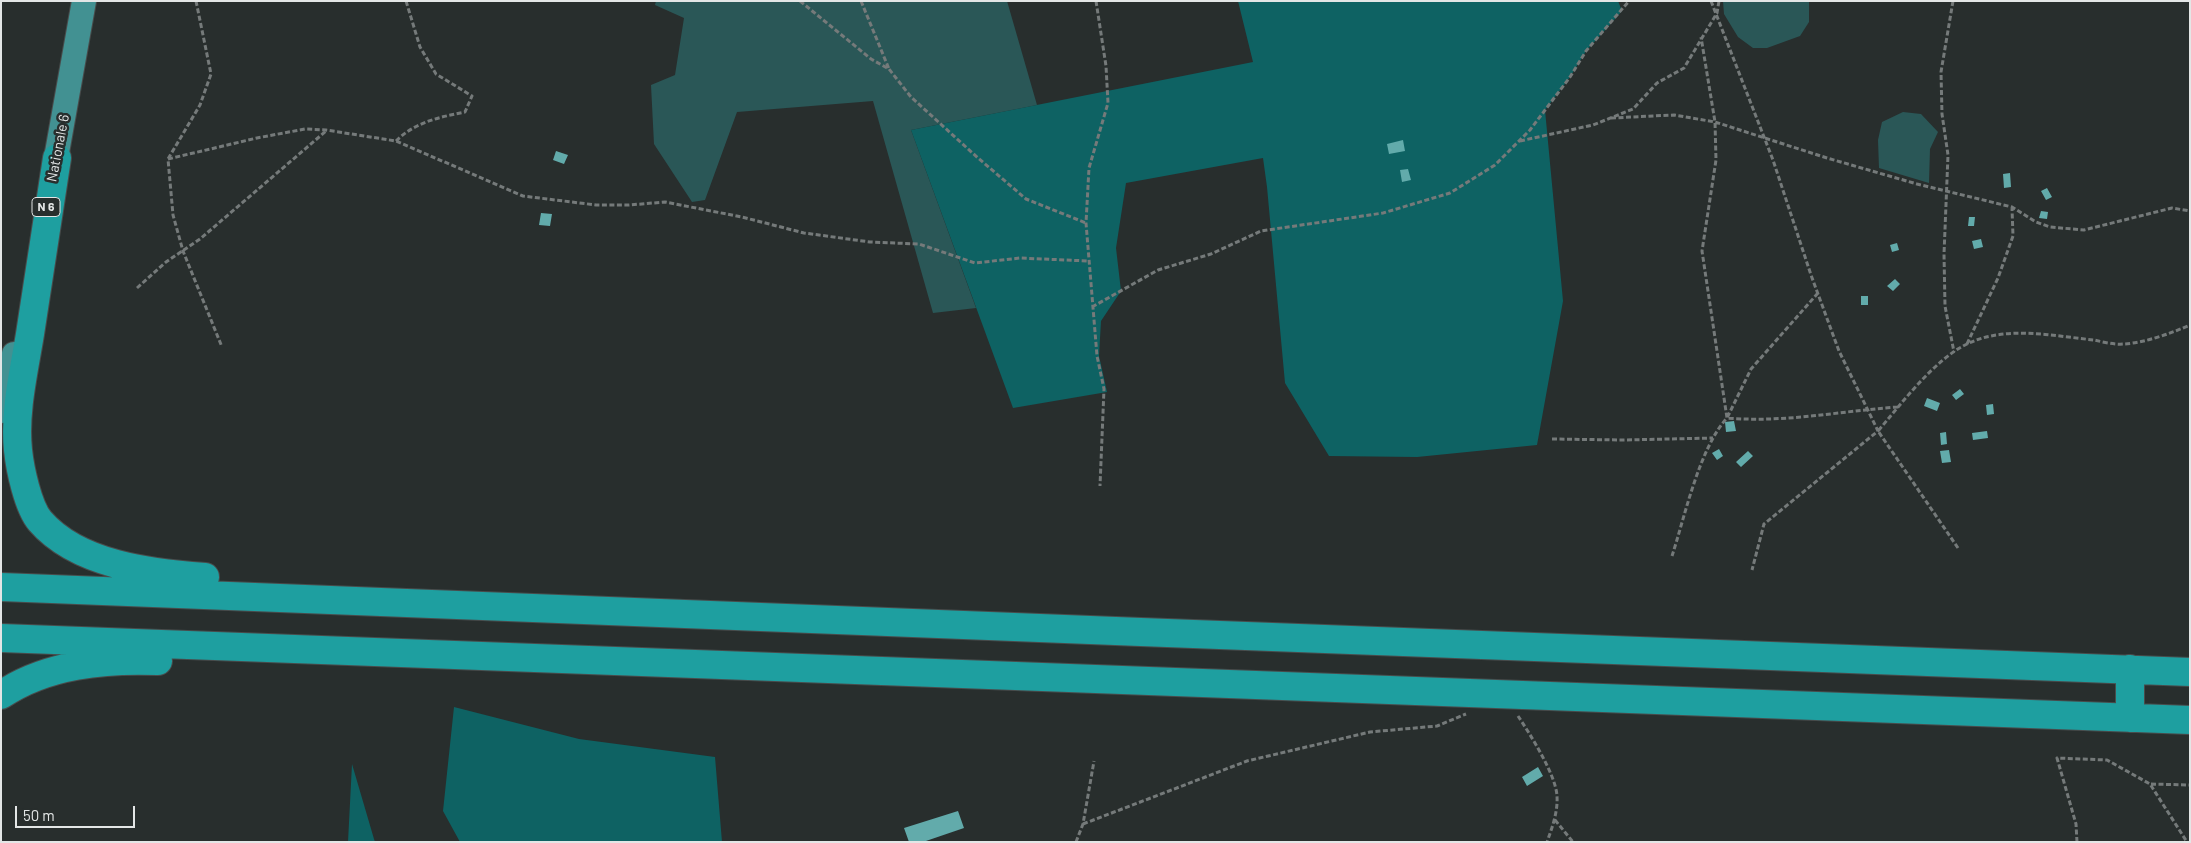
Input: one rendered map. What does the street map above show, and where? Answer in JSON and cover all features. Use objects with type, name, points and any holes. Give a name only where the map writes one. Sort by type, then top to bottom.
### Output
[{"type":"highway","points":[[57,158],[19,402],[18,449],[25,488],[40,521],[72,547],[114,564],[171,575],[365,588],[640,613]]},
{"type":"highway","points":[[1,587],[2190,672]]},
{"type":"highway","points":[[1,638],[2190,720]]},
{"type":"highway","points":[[1,695],[40,675],[88,663],[153,661],[380,667],[637,662]]},
{"type":"highway","points":[[2130,669],[2130,718]]},
{"type":"main road","name":"Nationale 6","points":[[1,411],[57,158],[84,1]]},
{"type":"path","points":[[196,1],[211,74],[200,105],[168,159],[173,215],[183,251],[222,347]]},
{"type":"path","points":[[396,141],[403,134],[430,119],[466,112],[472,96],[436,74],[420,47],[406,1]]},
{"type":"path","points":[[800,1],[871,60],[889,69]]},
{"type":"path","points":[[861,1],[889,69],[912,97],[1026,200],[1086,223]]},
{"type":"path","points":[[1096,1],[1106,66],[1108,103],[1090,168],[1086,223],[1097,356],[1104,389],[1100,486]]},
{"type":"path","points":[[1092,307],[1158,270],[1211,254],[1261,231],[1383,213],[1450,193],[1495,165],[1520,141],[1570,77],[1586,51],[1629,1]]},
{"type":"path","points":[[1710,1],[1717,13],[1764,136],[1839,351],[1878,431],[1958,548]]},
{"type":"path","points":[[1520,141],[1593,125],[1634,108],[1657,83],[1684,68],[1717,13],[1719,1]]},
{"type":"path","points":[[1953,1],[1941,72],[1942,114],[1948,155],[1945,191],[1945,306],[1954,352]]},
{"type":"path","points":[[1701,37],[1715,122],[1716,160],[1702,251],[1727,418]]},
{"type":"path","points":[[1611,118],[1674,115],[1715,122],[1764,136],[1827,158],[1945,191],[2012,207],[2036,222],[2050,228],[2084,230],[2172,208],[2190,210]]},
{"type":"path","points":[[168,159],[257,138],[306,129],[326,130],[396,141],[523,196],[596,204],[629,205],[664,202],[742,217],[804,233],[870,242],[919,244],[975,263],[1020,258],[1088,261]]},
{"type":"path","points":[[137,288],[166,262],[200,239],[326,130]]},
{"type":"path","points":[[1967,344],[1994,285],[2013,236],[2012,207]]},
{"type":"path","points":[[1672,556],[1706,452],[1727,418],[1751,369],[1818,294]]},
{"type":"path","points":[[1752,570],[1764,524],[1878,431],[1931,372],[1954,352],[1967,344],[1996,334],[2012,333],[2124,344],[2190,326]]},
{"type":"path","points":[[1727,418],[1754,420],[1810,418],[1899,406]]},
{"type":"path","points":[[1552,439],[1713,438]]},
{"type":"path","points":[[1515,710],[1552,776],[1558,796],[1555,820],[1547,842]]},
{"type":"path","points":[[1083,824],[1247,761],[1370,732],[1436,726],[1470,712]]},
{"type":"path","points":[[2077,842],[2076,824],[2056,758],[2108,760],[2150,784],[2187,842]]},
{"type":"path","points":[[1076,842],[1083,824],[1094,761]]},
{"type":"path","points":[[2150,784],[2190,785]]},
{"type":"path","points":[[1555,820],[1573,842]]},
{"type":"shaded area","points":[[656,1],[1007,1],[1037,105],[911,130],[976,308],[933,313],[873,101],[737,112],[705,200],[692,202],[654,144],[651,85],[675,75],[684,18],[655,5]]},
{"type":"shaded area","points":[[1238,1],[1618,1],[1622,11],[1586,51],[1570,77],[1545,110],[1563,301],[1537,445],[1417,457],[1329,456],[1285,383],[1263,158],[1126,183],[1116,248],[1121,291],[1101,321],[1099,356],[1107,392],[1013,408],[911,130],[1253,62]]},
{"type":"shaded area","points":[[1723,1],[1809,1],[1809,22],[1800,36],[1767,48],[1753,48],[1738,37],[1724,14]]},
{"type":"shaded area","points":[[1903,112],[1921,114],[1938,132],[1930,149],[1929,183],[1879,168],[1878,140],[1882,122]]},
{"type":"shaded area","points":[[454,707],[579,739],[715,757],[722,842],[460,842],[443,811]]},
{"type":"shaded area","points":[[352,764],[374,839],[375,842],[348,842]]},
{"type":"building","points":[[1403,140],[1405,151],[1389,154],[1387,144]]},
{"type":"building","points":[[556,151],[568,155],[564,164],[553,160]]},
{"type":"building","points":[[1408,169],[1411,180],[1402,182],[1400,170]]},
{"type":"building","points":[[2010,173],[2011,187],[2004,188],[2003,174]]},
{"type":"building","points":[[2047,188],[2052,197],[2046,200],[2041,191]]},
{"type":"building","points":[[2041,211],[2048,212],[2047,219],[2039,218]]},
{"type":"building","points":[[541,213],[552,214],[550,226],[539,225]]},
{"type":"building","points":[[1969,217],[1975,217],[1974,226],[1968,226]]},
{"type":"building","points":[[1981,239],[1983,247],[1974,249],[1972,241]]},
{"type":"building","points":[[1897,243],[1899,250],[1892,252],[1890,245]]},
{"type":"building","points":[[1895,279],[1900,284],[1893,291],[1887,286]]},
{"type":"building","points":[[1861,296],[1868,296],[1868,305],[1861,305]]},
{"type":"building","points":[[1960,389],[1964,394],[1956,400],[1952,395]]},
{"type":"building","points":[[1927,398],[1940,403],[1937,411],[1924,406]]},
{"type":"building","points":[[1993,404],[1994,414],[1987,415],[1986,405]]},
{"type":"building","points":[[1734,421],[1736,431],[1726,432],[1725,422]]},
{"type":"building","points":[[1987,431],[1988,438],[1973,440],[1972,433]]},
{"type":"building","points":[[1946,432],[1947,444],[1941,445],[1940,433]]},
{"type":"building","points":[[1719,449],[1723,456],[1717,460],[1712,453]]},
{"type":"building","points":[[1949,450],[1951,462],[1942,463],[1940,451]]},
{"type":"building","points":[[1748,451],[1753,456],[1741,467],[1736,462]]},
{"type":"building","points":[[1538,767],[1543,776],[1527,786],[1522,777]]},
{"type":"building","points":[[958,811],[964,828],[923,842],[909,842],[904,828]]}]
